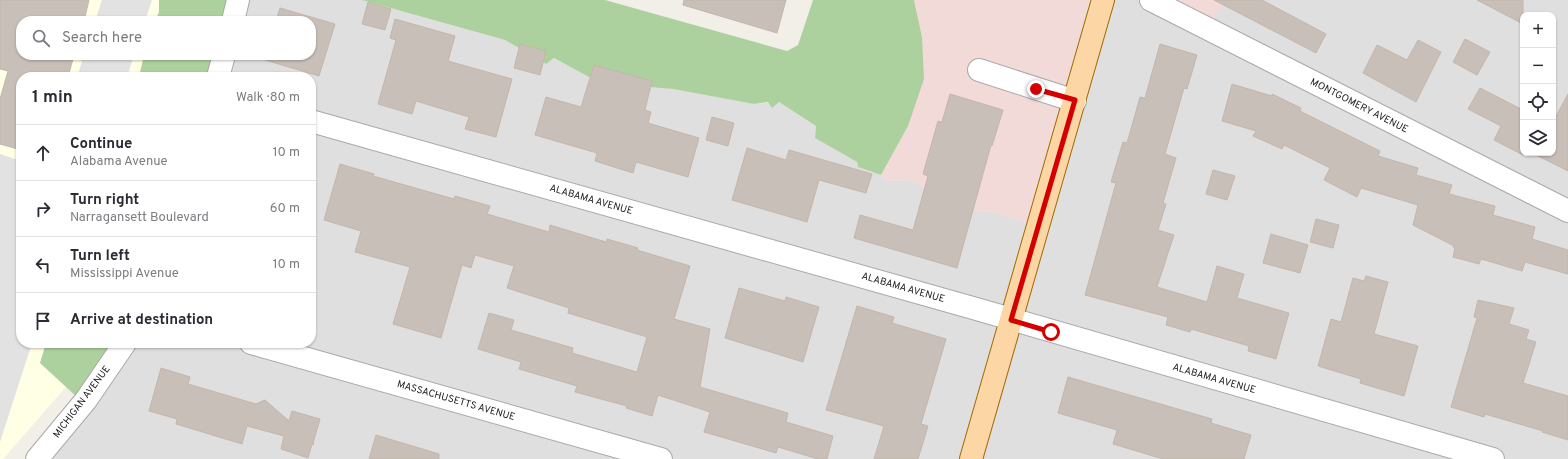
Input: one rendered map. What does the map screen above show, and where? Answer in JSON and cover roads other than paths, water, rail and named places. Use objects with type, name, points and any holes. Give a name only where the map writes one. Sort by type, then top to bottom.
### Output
[{"type":"main road","points":[[971,459],[1103,0]]},
{"type":"street","points":[[234,16],[238,0]]},
{"type":"street","name":"MONTGOMERY AVENUE","points":[[1151,0],[1568,211]]},
{"type":"street","points":[[219,72],[223,60]]},
{"type":"street","points":[[979,70],[1075,100]]},
{"type":"street","name":"ALABAMA AVENUE","points":[[316,122],[1494,459]]},
{"type":"street","name":"MICHIGAN AVENUE","points":[[38,459],[86,400],[122,348]]},
{"type":"street","name":"MASSACHUSETTS AVENUE","points":[[269,348],[661,459]]}]
